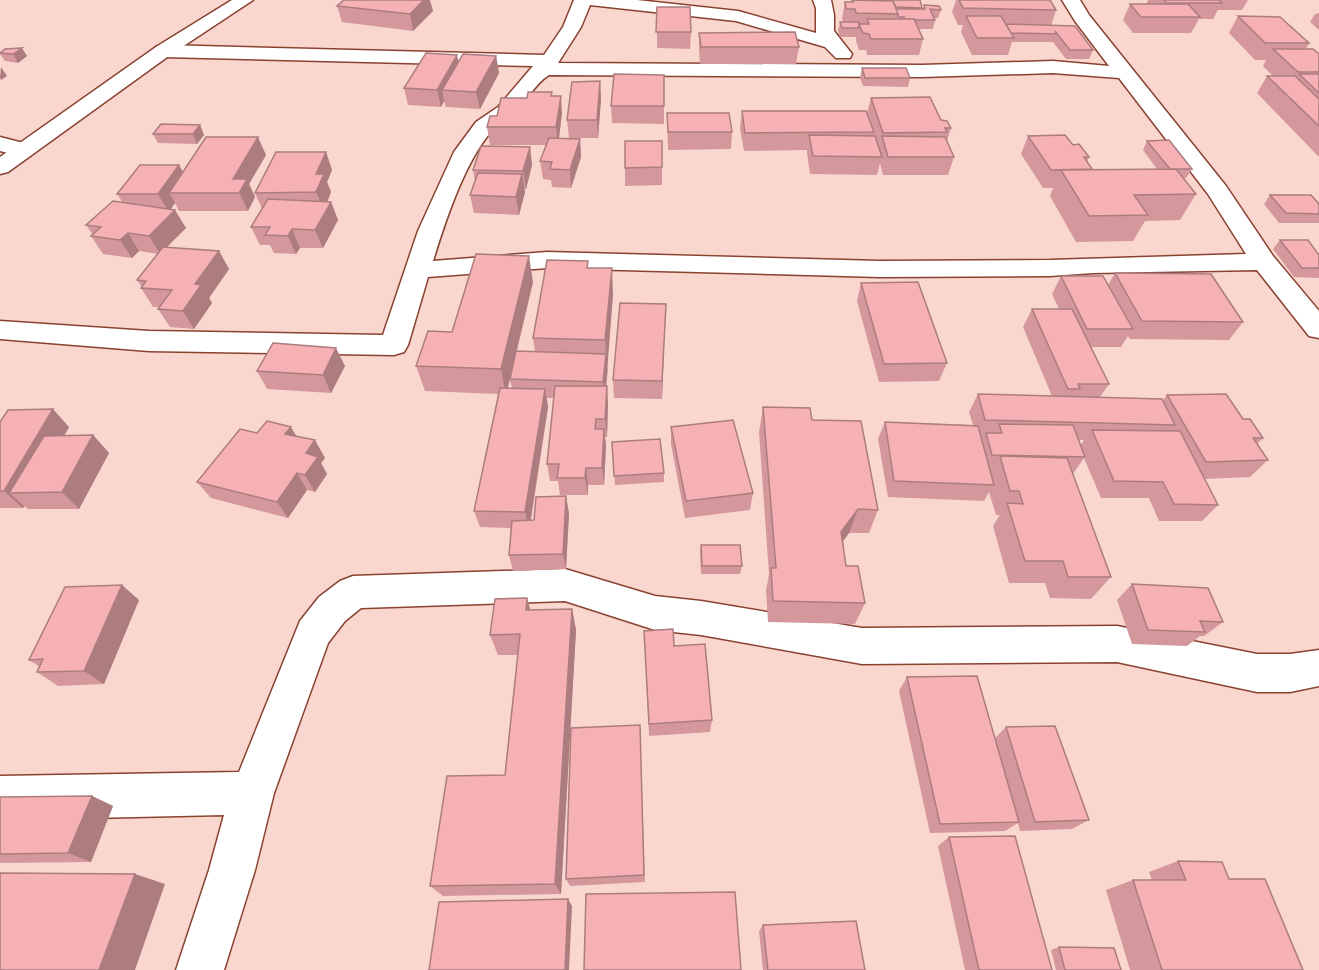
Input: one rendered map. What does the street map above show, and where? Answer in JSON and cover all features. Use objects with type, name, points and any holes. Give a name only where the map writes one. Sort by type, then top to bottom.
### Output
[{"type":"street","points":[[0,167],[163,51],[244,0]]},
{"type":"street","points":[[0,330],[149,341],[394,345],[430,231],[465,152],[484,127],[505,111],[532,77],[545,69],[572,27],[583,0]]},
{"type":"street","points":[[588,0],[738,16],[830,43]]},
{"type":"street","points":[[822,0],[824,34],[830,43],[863,70]]},
{"type":"street","points":[[1071,0],[1218,191],[1264,262],[1319,329]]},
{"type":"street","points":[[163,51],[540,60],[545,69]]},
{"type":"street","points":[[545,69],[992,70],[1053,67],[1127,74]]},
{"type":"street","points":[[0,144],[23,150]]},
{"type":"street","points":[[418,270],[547,260],[880,269],[1050,268],[1264,262]]},
{"type":"street","points":[[200,970],[232,870],[252,793],[313,633],[332,609],[353,592],[565,585],[655,613],[701,618],[862,646],[1117,644],[1257,673],[1290,673],[1319,668]]},
{"type":"street","points":[[0,798],[252,793]]},
{"type":"building","points":[[344,0],[424,0],[410,14],[337,6]]},
{"type":"building","points":[[852,0],[893,1],[898,14],[856,13],[855,9],[846,9],[845,2],[853,2]]},
{"type":"building","points":[[877,0],[920,0],[922,8],[896,7],[893,1]]},
{"type":"building","points":[[959,0],[1050,0],[1056,10],[963,8]]},
{"type":"building","points":[[1164,0],[1219,0],[1222,3],[1166,3]]},
{"type":"building","points":[[1130,4],[1188,4],[1200,17],[1141,17]]},
{"type":"building","points":[[924,5],[939,6],[941,10],[930,9],[935,20],[898,17],[896,9],[925,9]]},
{"type":"building","points":[[657,7],[690,7],[691,32],[656,32]]},
{"type":"building","points":[[966,16],[1001,16],[1014,38],[977,38]]},
{"type":"building","points":[[1238,16],[1280,17],[1309,43],[1265,43]]},
{"type":"building","points":[[867,19],[914,19],[923,39],[871,39],[869,34],[863,33],[859,24],[869,24]]},
{"type":"building","points":[[840,22],[859,22],[860,28],[859,24],[858,28],[842,28]]},
{"type":"building","points":[[1006,24],[1075,26],[1093,50],[1070,50],[1055,31],[1057,34],[1011,33]]},
{"type":"building","points":[[795,32],[799,47],[701,47],[699,33]]},
{"type":"building","points":[[22,48],[13,54],[0,53],[5,49]]},
{"type":"building","points":[[1273,49],[1313,49],[1319,54],[1319,72],[1298,72]]},
{"type":"building","points":[[426,53],[457,55],[437,90],[404,88]]},
{"type":"building","points":[[463,54],[496,56],[476,92],[442,90]]},
{"type":"building","points":[[862,68],[906,68],[910,78],[865,78]]},
{"type":"building","points":[[614,74],[664,75],[664,106],[611,106]]},
{"type":"building","points":[[1299,74],[1319,74],[1319,93]]},
{"type":"building","points":[[1267,76],[1295,76],[1319,99],[1319,126]]},
{"type":"building","points":[[600,81],[597,120],[567,120],[572,82]]},
{"type":"building","points":[[528,92],[552,92],[551,96],[561,96],[556,127],[487,127],[490,116],[497,116],[501,98],[527,98]]},
{"type":"building","points":[[930,97],[941,120],[947,121],[951,128],[945,128],[947,132],[883,133],[871,98]]},
{"type":"building","points":[[742,111],[866,111],[874,132],[745,133]]},
{"type":"building","points":[[667,113],[729,113],[732,132],[668,132]]},
{"type":"building","points":[[161,124],[200,125],[193,134],[153,134]]},
{"type":"building","points":[[809,135],[875,136],[882,157],[813,156]]},
{"type":"building","points":[[1065,135],[1073,145],[1079,144],[1089,157],[1084,157],[1092,169],[1051,170],[1028,136]]},
{"type":"building","points":[[882,136],[945,137],[954,157],[888,157]]},
{"type":"building","points":[[206,137],[258,137],[233,179],[247,179],[239,193],[169,193]]},
{"type":"building","points":[[549,138],[580,139],[570,170],[550,169],[552,162],[540,161]]},
{"type":"building","points":[[1169,140],[1192,169],[1170,169],[1147,141]]},
{"type":"building","points":[[625,141],[662,141],[662,167],[625,168]]},
{"type":"building","points":[[481,146],[530,147],[523,171],[473,170]]},
{"type":"building","points":[[276,152],[326,152],[316,174],[324,174],[316,192],[255,193]]},
{"type":"building","points":[[140,165],[179,165],[158,194],[117,194]]},
{"type":"building","points":[[1176,169],[1196,194],[1134,195],[1148,215],[1089,216],[1061,170]]},
{"type":"building","points":[[478,173],[522,174],[516,197],[470,195]]},
{"type":"building","points":[[1270,195],[1311,195],[1319,204],[1319,214],[1286,213]]},
{"type":"building","points":[[268,199],[331,202],[315,230],[292,229],[288,236],[265,235],[270,227],[251,227]]},
{"type":"building","points":[[113,201],[175,210],[149,236],[128,233],[120,240],[91,236],[101,227],[86,225]]},
{"type":"building","points":[[1280,240],[1308,240],[1319,255],[1319,268],[1302,268]]},
{"type":"building","points":[[163,247],[219,251],[195,284],[201,285],[183,311],[158,309],[172,290],[141,288],[146,281],[137,280]]},
{"type":"building","points":[[476,254],[529,256],[501,369],[416,366],[428,331],[452,332]]},
{"type":"building","points":[[547,260],[588,261],[587,268],[612,268],[605,340],[533,338]]},
{"type":"building","points":[[1115,273],[1211,274],[1243,322],[1142,321]]},
{"type":"building","points":[[1061,276],[1103,276],[1133,329],[1087,329]]},
{"type":"building","points":[[918,282],[947,363],[884,364],[861,283]]},
{"type":"building","points":[[620,303],[666,304],[662,381],[613,380]]},
{"type":"building","points":[[1032,309],[1072,309],[1109,384],[1078,384],[1080,389],[1068,389]]},
{"type":"building","points":[[273,343],[336,348],[323,375],[257,371]]},
{"type":"building","points":[[516,351],[606,354],[603,382],[510,379]]},
{"type":"building","points":[[555,386],[607,386],[605,419],[596,419],[595,429],[604,429],[602,468],[586,468],[585,478],[557,478],[559,464],[547,464]]},
{"type":"building","points":[[500,388],[545,389],[525,512],[474,511]]},
{"type":"building","points":[[978,394],[1162,399],[1175,425],[985,420]]},
{"type":"building","points":[[1226,394],[1243,419],[1250,419],[1263,438],[1253,438],[1268,460],[1206,462],[1167,395]]},
{"type":"building","points":[[763,407],[810,408],[812,420],[861,421],[878,510],[858,509],[841,532],[846,566],[858,566],[865,603],[773,601],[771,568],[776,568]]},
{"type":"building","points":[[53,409],[4,491],[0,491],[0,422],[8,410]]},
{"type":"building","points":[[733,420],[753,493],[686,501],[671,427]]},
{"type":"building","points":[[267,421],[291,427],[285,434],[315,440],[306,453],[318,457],[305,475],[297,473],[277,502],[197,482],[240,429],[257,433]]},
{"type":"building","points":[[885,422],[978,426],[994,485],[894,481]]},
{"type":"building","points":[[999,424],[1073,425],[1085,457],[992,455],[986,433],[1002,433]]},
{"type":"building","points":[[1092,430],[1180,431],[1218,505],[1174,504],[1163,482],[1114,481]]},
{"type":"building","points":[[93,435],[62,492],[9,493],[44,436]]},
{"type":"building","points":[[660,439],[664,473],[614,476],[612,442]]},
{"type":"building","points":[[1000,456],[1067,458],[1111,577],[1068,577],[1063,561],[1025,561],[1007,503],[1023,504],[1019,491],[1010,491]]},
{"type":"building","points":[[566,496],[563,554],[509,555],[512,521],[534,520],[536,497]]},
{"type":"building","points":[[701,545],[740,545],[742,566],[702,566]]},
{"type":"building","points":[[1132,584],[1208,588],[1223,622],[1200,621],[1205,632],[1148,630]]},
{"type":"building","points":[[122,585],[84,671],[37,672],[43,659],[29,660],[65,587]]},
{"type":"building","points":[[527,598],[526,610],[572,609],[555,884],[430,886],[447,776],[505,775],[520,634],[490,635],[495,599]]},
{"type":"building","points":[[673,629],[674,646],[705,644],[712,720],[649,724],[644,631]]},
{"type":"building","points":[[977,676],[1019,822],[940,824],[907,677]]},
{"type":"building","points":[[640,725],[644,875],[566,879],[571,728]]},
{"type":"building","points":[[1055,726],[1089,820],[1035,822],[1006,727]]},
{"type":"building","points":[[92,796],[68,853],[0,854],[0,797]]},
{"type":"building","points":[[1015,836],[1052,970],[979,970],[949,837]]},
{"type":"building","points":[[1178,861],[1222,862],[1229,879],[1265,879],[1303,970],[1162,970],[1133,880],[1186,880]]},
{"type":"building","points":[[0,873],[135,874],[99,970],[0,970]]},
{"type":"building","points":[[735,892],[741,970],[584,970],[586,894]]},
{"type":"building","points":[[568,899],[565,970],[429,970],[439,902]]},
{"type":"building","points":[[856,921],[865,970],[768,970],[763,925]]},
{"type":"building","points":[[1059,947],[1114,948],[1121,970],[1065,970]]}]
